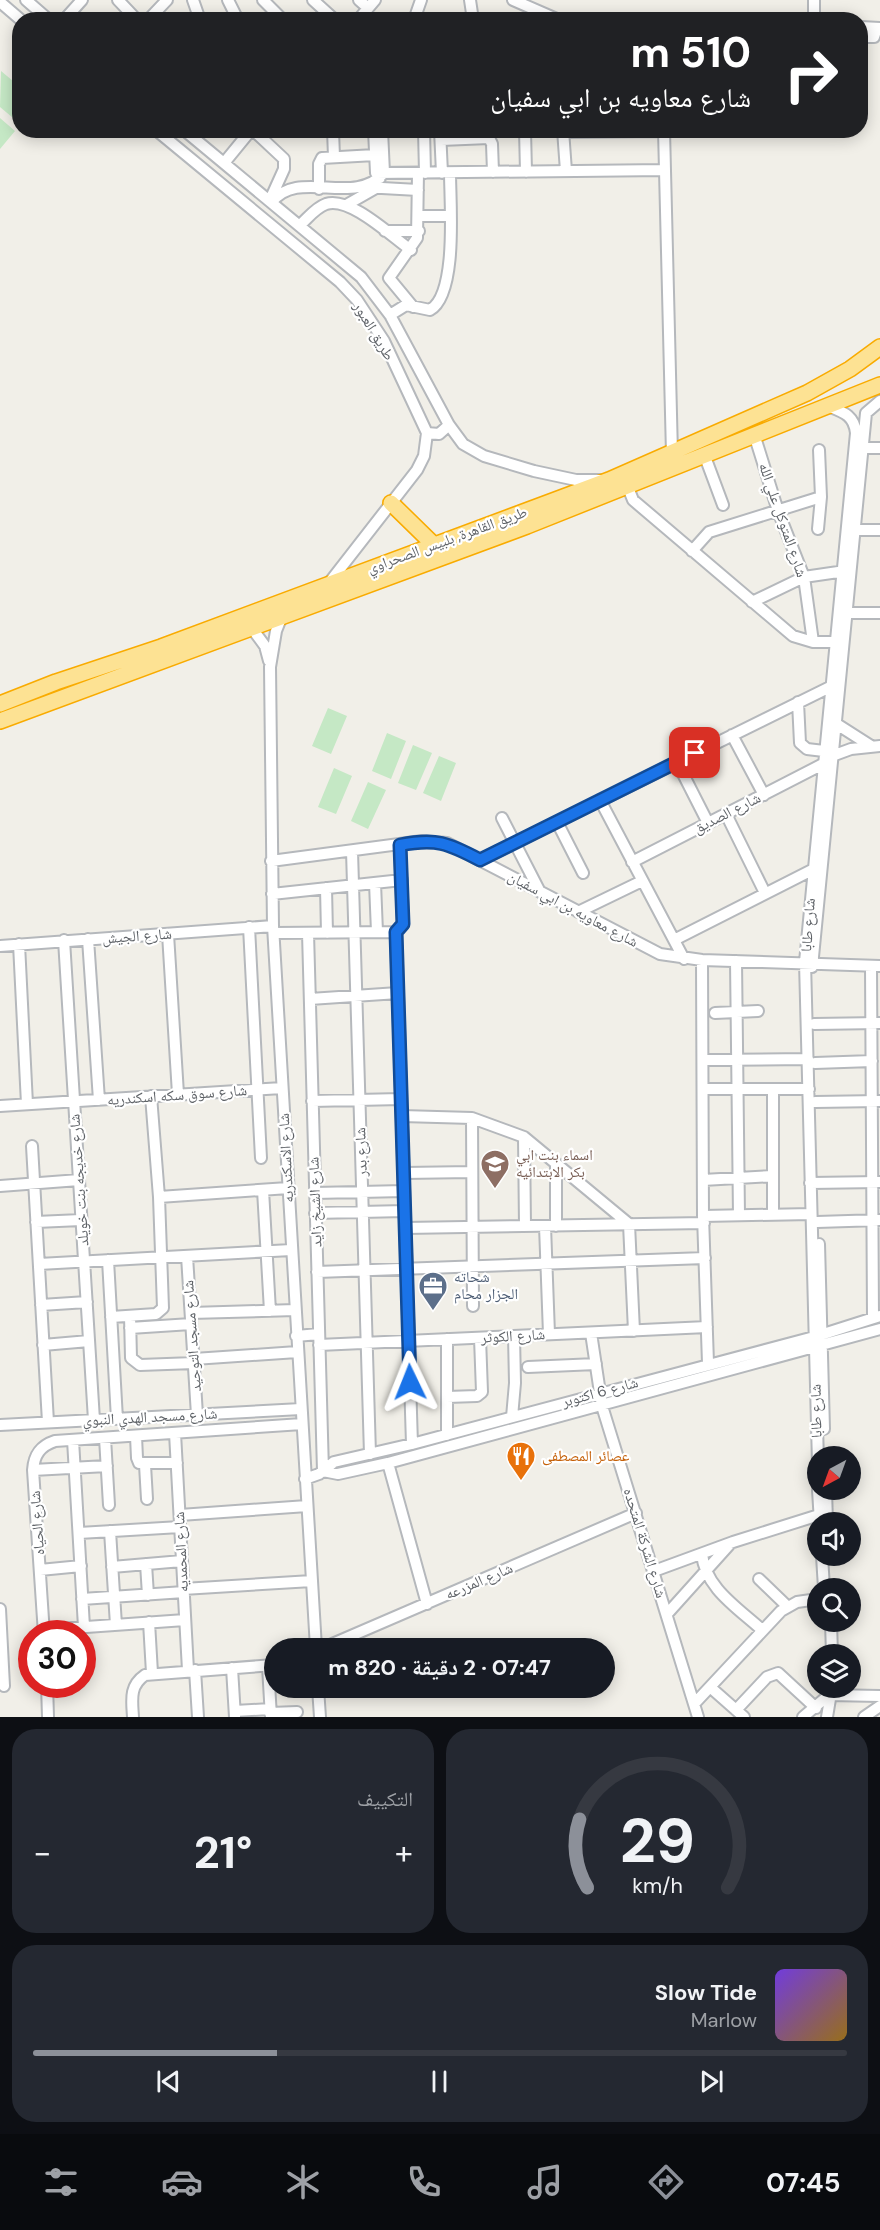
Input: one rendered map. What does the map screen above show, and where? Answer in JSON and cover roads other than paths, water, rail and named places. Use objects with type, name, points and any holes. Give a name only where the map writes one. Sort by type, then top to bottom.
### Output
[{"type":"highway","name":"طريق القاهرة, بلبيس الصحراوي","points":[[0,704],[56,682],[161,647],[609,480],[807,393],[850,369],[880,346]]},
{"type":"highway","name":"طريق القاهرة, بلبيس الصحراوي","points":[[0,721],[527,526],[880,385]]},
{"type":"highway","points":[[391,503],[434,545]]},
{"type":"highway","points":[[84,673],[83,680],[88,689]]},
{"type":"highway","points":[[56,682],[63,687],[62,699]]},
{"type":"street","points":[[26,0],[38,4]]},
{"type":"street","points":[[71,12],[82,0]]},
{"type":"street","points":[[118,0],[129,12]]},
{"type":"street","points":[[156,12],[167,0]]},
{"type":"street","points":[[262,0],[275,12]]},
{"type":"street","points":[[313,0],[326,12]]},
{"type":"street","points":[[359,0],[371,4]]},
{"type":"street","points":[[513,0],[541,12]]},
{"type":"street","points":[[0,2],[12,12]]},
{"type":"street","name":"طريق العبور","points":[[166,138],[340,282],[361,307],[384,341],[427,433]]},
{"type":"street","name":"طريق العبور","points":[[194,138],[361,277],[390,315],[449,425],[463,444],[484,456],[560,477],[609,480]]},
{"type":"street","points":[[224,163],[245,138]]},
{"type":"street","points":[[261,138],[284,159],[284,169],[271,201]]},
{"type":"street","points":[[333,138],[334,157]]},
{"type":"street","points":[[374,138],[379,178],[398,190],[418,194]]},
{"type":"street","points":[[348,204],[379,178],[382,138]]},
{"type":"street","points":[[413,307],[389,278],[411,250],[419,231],[418,194],[423,138]]},
{"type":"street","points":[[390,315],[402,306],[425,311],[433,308],[438,301],[449,266],[450,216],[441,138]]},
{"type":"street","points":[[488,138],[492,142],[493,172]]},
{"type":"street","points":[[525,138],[526,172]]},
{"type":"street","points":[[564,138],[566,171]]},
{"type":"street","points":[[664,138],[672,454]]},
{"type":"street","points":[[319,189],[319,162],[324,158],[375,155]]},
{"type":"street","points":[[271,201],[290,189],[364,187],[379,178],[421,173],[665,170]]},
{"type":"street","points":[[300,225],[326,204],[348,204],[411,250]]},
{"type":"street","points":[[420,216],[450,216]]},
{"type":"street","points":[[385,231],[419,231]]},
{"type":"street","name":"شارع طابا","points":[[813,1183],[815,1102],[811,1061],[808,962],[812,870],[823,764],[828,754],[835,723],[845,571],[861,433],[867,413],[880,401]]},
{"type":"street","points":[[828,406],[849,416],[861,433]]},
{"type":"street","points":[[328,584],[421,463],[426,448],[427,433],[440,434],[449,425]]},
{"type":"street","name":"شارع طابا","points":[[824,1446],[808,1089],[814,1024],[808,962],[828,754],[830,687],[848,612],[864,448],[861,433]]},
{"type":"street","name":"شارع المتوكل علي الله","points":[[754,434],[778,510],[804,577],[813,642]]},
{"type":"street","points":[[864,448],[880,448]]},
{"type":"street","points":[[818,530],[821,497],[819,450]]},
{"type":"street","points":[[704,454],[723,505]]},
{"type":"street","points":[[627,485],[633,500],[793,636],[813,642],[839,642]]},
{"type":"street","points":[[692,551],[709,532],[821,497]]},
{"type":"street","points":[[856,530],[880,530]]},
{"type":"street","points":[[753,602],[804,577],[845,571]]},
{"type":"street","points":[[848,612],[880,613]]},
{"type":"street","name":"شارع الاسكندريه","points":[[282,616],[276,631],[270,667],[272,894],[291,1251],[315,1638]]},
{"type":"street","name":"شارع الاسكندريه","points":[[251,627],[265,646],[270,667]]},
{"type":"street","points":[[480,860],[830,687]]},
{"type":"street","points":[[798,702],[800,743],[807,749],[828,754],[876,746]]},
{"type":"street","points":[[835,723],[876,746]]},
{"type":"street","points":[[732,735],[764,795]]},
{"type":"street","points":[[677,762],[708,823]]},
{"type":"street","name":"شارع الصديق","points":[[632,862],[823,764]]},
{"type":"street","points":[[600,800],[684,959]]},
{"type":"street","points":[[726,814],[765,893]]},
{"type":"street","points":[[502,818],[541,892]]},
{"type":"street","points":[[557,822],[583,873]]},
{"type":"street","name":"شارع معاويه بن ابي سفيان","points":[[271,861],[433,840],[447,843],[646,948],[684,959],[876,966]]},
{"type":"street","points":[[400,845],[403,924],[396,932],[412,1444]]},
{"type":"street","name":"شارع بدر","points":[[352,851],[370,1454]]},
{"type":"street","points":[[674,940],[812,870]]},
{"type":"street","points":[[272,894],[402,880]]},
{"type":"street","points":[[578,912],[642,881]]},
{"type":"street","points":[[375,883],[377,932]]},
{"type":"street","points":[[326,888],[327,933]]},
{"type":"street","points":[[249,927],[261,1158]]},
{"type":"street","name":"شارع الجيش","points":[[0,946],[249,927],[308,933],[396,932]]},
{"type":"street","name":"شارع الشيخ زايد","points":[[308,933],[323,1471]]},
{"type":"street","points":[[168,934],[178,1094]]},
{"type":"street","points":[[88,939],[99,1100]]},
{"type":"street","name":"شارع خديجه بنت خويلد","points":[[64,940],[94,1420]]},
{"type":"street","points":[[19,944],[27,1104]]},
{"type":"street","points":[[702,960],[703,1220],[708,1363]]},
{"type":"street","points":[[736,961],[739,1215]]},
{"type":"street","points":[[876,966],[877,1317]]},
{"type":"street","points":[[310,999],[398,993]]},
{"type":"street","points":[[715,1013],[758,1011]]},
{"type":"street","points":[[814,1024],[876,1023]]},
{"type":"street","points":[[703,1060],[811,1061],[875,1066]]},
{"type":"street","name":"شارع سوق سكه اسكندريه","points":[[0,1106],[282,1088]]},
{"type":"street","points":[[703,1089],[808,1089]]},
{"type":"street","points":[[773,1089],[773,1215]]},
{"type":"street","points":[[111,1317],[156,1314],[162,1310],[159,1197],[151,1096]]},
{"type":"street","points":[[312,1101],[401,1098]]},
{"type":"street","points":[[815,1102],[876,1101]]},
{"type":"street","points":[[402,1116],[472,1118],[524,1137],[629,1224],[634,1331]]},
{"type":"street","points":[[472,1118],[473,1306]]},
{"type":"street","points":[[524,1137],[525,1226]]},
{"type":"street","points":[[32,1146],[48,1422]]},
{"type":"street","points":[[549,1335],[546,1264],[556,1163]]},
{"type":"street","points":[[404,1173],[472,1172]]},
{"type":"street","points":[[704,1180],[773,1176]]},
{"type":"street","points":[[0,1186],[79,1180]]},
{"type":"street","points":[[813,1183],[876,1182]]},
{"type":"street","points":[[159,1197],[288,1188]]},
{"type":"street","points":[[263,1190],[270,1311]]},
{"type":"street","points":[[315,1193],[404,1191]]},
{"type":"street","points":[[315,1213],[405,1211]]},
{"type":"street","points":[[405,1228],[629,1224],[703,1220],[739,1215],[876,1220]]},
{"type":"street","points":[[36,1222],[81,1220]]},
{"type":"street","points":[[39,1264],[291,1251]]},
{"type":"street","name":"شارع مسجد التوحيد","points":[[187,1256],[197,1415]]},
{"type":"street","points":[[317,1272],[705,1258]]},
{"type":"street","points":[[108,1260],[117,1419]]},
{"type":"street","points":[[41,1305],[87,1302]]},
{"type":"street","points":[[130,1328],[191,1319],[295,1310]]},
{"type":"street","points":[[130,1316],[131,1358],[137,1365],[297,1352]]},
{"type":"street","name":"شارع 6 اكتوبر","points":[[323,1471],[338,1474],[388,1463],[602,1406],[818,1341],[877,1317]]},
{"type":"street","name":"شارع الكوثر","points":[[296,1336],[366,1343],[707,1328]]},
{"type":"street","name":"شارع 6 اكتوبر","points":[[305,1479],[323,1471],[334,1462],[447,1435],[708,1363],[880,1329]]},
{"type":"street","name":"شارع الشركة المتحده","points":[[591,1333],[602,1406],[698,1717]]},
{"type":"street","points":[[512,1417],[515,1383],[514,1336]]},
{"type":"street","points":[[447,1397],[477,1396],[482,1392],[480,1338]]},
{"type":"street","points":[[447,1339],[447,1435]]},
{"type":"street","points":[[43,1345],[89,1341]]},
{"type":"street","name":"شارع طابا","points":[[818,1341],[818,1446]]},
{"type":"street","points":[[528,1367],[596,1364]]},
{"type":"street","name":"شارع مسجد الهدي النبوي","points":[[0,1425],[301,1409]]},
{"type":"street","name":"شارع مسجد الهدي النبوي","points":[[73,1440],[302,1424]]},
{"type":"street","name":"شارع المحمديه","points":[[175,1433],[185,1620],[198,1717]]},
{"type":"street","points":[[136,1436],[136,1458],[139,1463],[146,1465],[177,1463]]},
{"type":"street","points":[[105,1438],[109,1505]]},
{"type":"street","points":[[73,1440],[84,1620]]},
{"type":"street","name":"شارع الحياه","points":[[43,1620],[33,1470],[36,1455],[41,1448],[55,1441],[73,1440]]},
{"type":"street","points":[[388,1463],[427,1604]]},
{"type":"street","points":[[146,1465],[147,1499]]},
{"type":"street","points":[[33,1470],[107,1466]]},
{"type":"street","points":[[180,1515],[307,1506]]},
{"type":"street","name":"شارع المزرعه","points":[[347,1638],[636,1513]]},
{"type":"street","points":[[654,1571],[733,1542],[807,1524]]},
{"type":"street","points":[[79,1533],[180,1527]]},
{"type":"street","points":[[110,1531],[116,1625]]},
{"type":"street","points":[[667,1614],[733,1542]]},
{"type":"street","points":[[702,1554],[705,1572],[711,1583],[762,1630]]},
{"type":"street","points":[[112,1567],[182,1561]]},
{"type":"street","points":[[146,1564],[148,1595]]},
{"type":"street","points":[[40,1570],[81,1566]]},
{"type":"street","points":[[759,1579],[787,1606]]},
{"type":"street","points":[[82,1599],[312,1581]]},
{"type":"street","points":[[694,1704],[787,1606],[807,1601]]},
{"type":"street","points":[[0,1609],[4,1686]]},
{"type":"street","points":[[96,1626],[185,1620]]},
{"type":"street","points":[[149,1622],[152,1672]]},
{"type":"street","points":[[134,1717],[134,1685],[152,1672],[264,1666]]},
{"type":"street","points":[[232,1668],[235,1714],[297,1712]]},
{"type":"street","points":[[710,1687],[740,1714],[767,1677],[778,1673],[816,1708]]},
{"type":"street","points":[[861,1694],[880,1696]]},
{"type":"street","points":[[47,1698],[48,1717]]},
{"type":"street","points":[[270,1698],[270,1713]]},
{"type":"street","points":[[319,1698],[320,1717]]},
{"type":"street","points":[[803,1717],[816,1708],[823,1698]]},
{"type":"street","points":[[827,1717],[828,1698]]},
{"type":"street","points":[[864,1717],[880,1706]]},
{"type":"place","name":"اسماء بنت ابي بكر الابتدائيه","points":[[495,1190]]},
{"type":"place","name":"شحاته الجزار محام","points":[[433,1312]]},
{"type":"place","name":"عصائر المصطفى","points":[[521,1482]]}]
